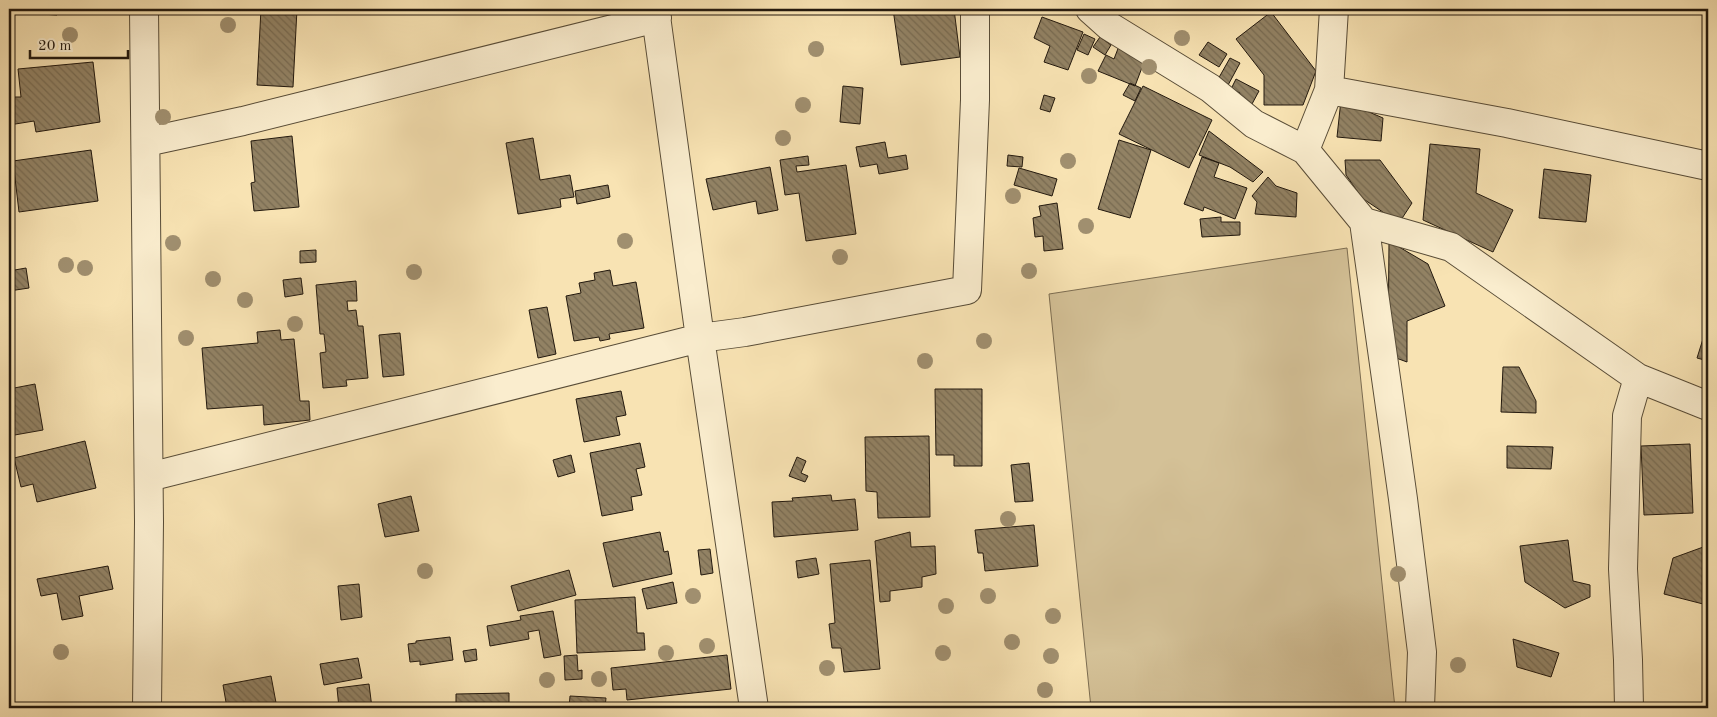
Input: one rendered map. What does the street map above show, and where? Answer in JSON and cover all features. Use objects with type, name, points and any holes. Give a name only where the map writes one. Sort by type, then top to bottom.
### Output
[{"type":"street","points":[[144,9],[149,477],[147,708]]},
{"type":"street","points":[[149,477],[700,338],[745,332],[966,290],[975,100],[975,9]]},
{"type":"street","points":[[1090,9],[1109,26],[1210,88],[1254,124],[1305,150],[1364,222],[1403,499],[1422,652],[1420,708]]},
{"type":"street","points":[[1305,150],[1329,90],[1334,9]]},
{"type":"street","points":[[146,142],[243,121],[656,14],[700,338],[754,708]]},
{"type":"street","points":[[1329,90],[1507,123],[1708,166]]},
{"type":"street","points":[[1364,222],[1451,247],[1638,378],[1708,406]]},
{"type":"street","points":[[1629,708],[1623,560],[1628,416],[1638,378]]},
{"type":"shaded area","points":[[1347,248],[1395,708],[1091,708],[1049,294]]},
{"type":"building","points":[[41,9],[58,9],[57,15],[41,14]]},
{"type":"building","points":[[261,9],[297,9],[293,87],[257,85]]},
{"type":"building","points":[[893,9],[954,9],[960,57],[901,65]]},
{"type":"building","points":[[1271,12],[1316,71],[1303,105],[1264,105],[1264,75],[1236,39]]},
{"type":"building","points":[[1042,17],[1083,32],[1068,70],[1044,62],[1050,46],[1034,38]]},
{"type":"building","points":[[1084,34],[1095,39],[1088,55],[1077,50]]},
{"type":"building","points":[[1100,37],[1111,45],[1105,55],[1093,47]]},
{"type":"building","points":[[1208,42],[1227,54],[1219,67],[1199,55]]},
{"type":"building","points":[[1119,46],[1146,57],[1135,86],[1098,71],[1106,55],[1114,59]]},
{"type":"building","points":[[1230,58],[1240,63],[1227,87],[1217,81]]},
{"type":"building","points":[[93,62],[100,122],[36,132],[34,121],[9,125],[9,97],[21,97],[18,69]]},
{"type":"building","points":[[1236,79],[1259,91],[1252,104],[1238,97],[1240,93],[1231,89]]},
{"type":"building","points":[[1130,83],[1141,88],[1135,101],[1123,95]]},
{"type":"building","points":[[843,86],[863,88],[860,124],[840,122]]},
{"type":"building","points":[[1143,86],[1212,120],[1189,168],[1119,134]]},
{"type":"building","points":[[1044,95],[1055,98],[1050,112],[1040,109]]},
{"type":"building","points":[[1341,100],[1383,118],[1381,141],[1337,137]]},
{"type":"building","points":[[1209,131],[1263,172],[1253,182],[1230,167],[1199,155]]},
{"type":"building","points":[[292,136],[299,207],[254,211],[251,183],[255,182],[251,141]]},
{"type":"building","points":[[533,138],[540,180],[570,175],[574,197],[560,199],[561,207],[518,214],[506,143]]},
{"type":"building","points":[[1119,140],[1151,150],[1130,218],[1098,209]]},
{"type":"building","points":[[885,142],[888,158],[906,155],[908,169],[879,174],[877,164],[860,167],[856,147]]},
{"type":"building","points":[[1430,144],[1480,149],[1476,193],[1513,210],[1493,252],[1423,220]]},
{"type":"building","points":[[91,150],[98,201],[19,212],[13,161]]},
{"type":"building","points":[[1008,155],[1023,157],[1022,167],[1007,166]]},
{"type":"building","points":[[808,156],[809,165],[796,166],[797,172],[846,165],[856,234],[806,241],[799,193],[785,195],[780,160]]},
{"type":"building","points":[[1202,157],[1219,163],[1214,177],[1247,188],[1235,219],[1204,207],[1203,211],[1184,204]]},
{"type":"building","points":[[1345,160],[1380,160],[1412,203],[1399,223],[1362,198],[1346,175]]},
{"type":"building","points":[[770,167],[778,210],[758,214],[756,201],[713,210],[706,179]]},
{"type":"building","points":[[1019,168],[1057,179],[1052,196],[1014,185]]},
{"type":"building","points":[[1544,169],[1591,175],[1586,222],[1539,218]]},
{"type":"building","points":[[1268,177],[1276,186],[1297,193],[1296,217],[1255,214],[1257,202],[1252,196]]},
{"type":"building","points":[[608,185],[610,197],[577,204],[575,191]]},
{"type":"building","points":[[1057,203],[1063,249],[1044,251],[1043,236],[1035,237],[1033,218],[1041,216],[1039,206]]},
{"type":"building","points":[[1221,217],[1221,222],[1240,222],[1240,235],[1202,237],[1200,219]]},
{"type":"building","points":[[1389,241],[1428,264],[1445,306],[1407,321],[1407,362],[1388,355]]},
{"type":"building","points":[[316,250],[316,262],[300,263],[300,251]]},
{"type":"building","points":[[26,268],[29,288],[9,291],[9,271]]},
{"type":"building","points":[[610,270],[613,286],[636,282],[644,328],[609,334],[610,339],[600,341],[599,337],[574,341],[566,296],[581,293],[579,283],[595,280],[594,273]]},
{"type":"building","points":[[301,278],[303,294],[285,297],[283,280]]},
{"type":"building","points":[[356,281],[357,301],[347,301],[348,311],[356,310],[358,326],[363,326],[368,378],[346,380],[347,386],[323,388],[320,353],[326,352],[324,334],[320,334],[316,285]]},
{"type":"building","points":[[547,307],[556,354],[538,358],[529,310]]},
{"type":"building","points":[[1708,323],[1708,361],[1697,358]]},
{"type":"building","points":[[280,330],[281,340],[294,339],[300,401],[309,401],[310,420],[264,425],[263,405],[207,409],[202,348],[258,343],[257,332]]},
{"type":"building","points":[[400,333],[404,375],[383,377],[379,335]]},
{"type":"building","points":[[1503,367],[1519,367],[1536,401],[1536,413],[1501,412]]},
{"type":"building","points":[[35,384],[43,430],[9,436],[9,389]]},
{"type":"building","points":[[935,389],[982,389],[982,466],[954,466],[954,455],[936,455]]},
{"type":"building","points":[[621,391],[626,415],[616,417],[620,435],[584,442],[576,399]]},
{"type":"building","points":[[929,436],[930,517],[878,518],[877,492],[866,491],[865,437]]},
{"type":"building","points":[[85,441],[96,488],[37,502],[33,484],[21,487],[14,458]]},
{"type":"building","points":[[640,443],[645,467],[636,469],[642,495],[631,497],[633,510],[602,516],[590,453]]},
{"type":"building","points":[[1690,444],[1693,513],[1644,515],[1641,446]]},
{"type":"building","points":[[1507,446],[1553,447],[1551,469],[1507,468]]},
{"type":"building","points":[[571,455],[575,472],[558,477],[553,460]]},
{"type":"building","points":[[797,457],[806,461],[801,473],[808,476],[805,482],[789,476]]},
{"type":"building","points":[[1029,463],[1033,501],[1015,502],[1011,465]]},
{"type":"building","points":[[831,495],[832,501],[855,499],[858,530],[774,537],[772,502],[793,501],[792,498]]},
{"type":"building","points":[[411,496],[419,531],[385,537],[378,504]]},
{"type":"building","points":[[1034,525],[1038,566],[985,571],[983,553],[978,553],[975,530]]},
{"type":"building","points":[[660,532],[664,552],[668,551],[672,574],[613,587],[603,543]]},
{"type":"building","points":[[910,532],[911,547],[935,546],[936,574],[922,577],[922,587],[890,591],[890,601],[880,602],[875,541]]},
{"type":"building","points":[[1568,540],[1573,581],[1590,585],[1590,597],[1565,608],[1525,582],[1520,546]]},
{"type":"building","points":[[1708,546],[1707,605],[1664,594],[1673,558]]},
{"type":"building","points":[[710,549],[713,573],[701,575],[698,550]]},
{"type":"building","points":[[816,558],[819,574],[798,578],[796,561]]},
{"type":"building","points":[[870,560],[880,669],[844,672],[841,648],[832,648],[829,624],[835,623],[830,564]]},
{"type":"building","points":[[108,566],[113,589],[79,596],[83,616],[62,620],[57,593],[41,596],[37,579]]},
{"type":"building","points":[[569,570],[576,595],[518,611],[511,586]]},
{"type":"building","points":[[673,582],[677,603],[647,609],[642,589]]},
{"type":"building","points":[[359,584],[362,617],[341,620],[338,586]]},
{"type":"building","points":[[635,597],[637,633],[644,633],[645,650],[577,653],[575,600]]},
{"type":"building","points":[[553,611],[561,655],[544,658],[539,630],[528,632],[529,639],[490,646],[487,626],[521,620],[520,616]]},
{"type":"building","points":[[450,637],[453,660],[420,665],[420,661],[410,662],[408,644],[416,643],[416,641]]},
{"type":"building","points":[[1513,639],[1559,653],[1551,677],[1517,667]]},
{"type":"building","points":[[476,649],[477,660],[465,662],[463,651]]},
{"type":"building","points":[[577,655],[578,671],[582,670],[582,679],[565,680],[564,656]]},
{"type":"building","points":[[727,655],[731,689],[627,700],[626,689],[613,690],[611,668]]},
{"type":"building","points":[[358,658],[362,678],[324,685],[320,664]]},
{"type":"building","points":[[271,676],[277,708],[227,708],[223,685]]},
{"type":"building","points":[[369,684],[372,708],[339,708],[337,688]]},
{"type":"building","points":[[509,693],[509,708],[456,708],[456,694]]},
{"type":"building","points":[[570,696],[606,698],[605,708],[569,708]]},
{"type":"building","points":[[1023,705],[1023,708],[972,708],[972,707]]}]
